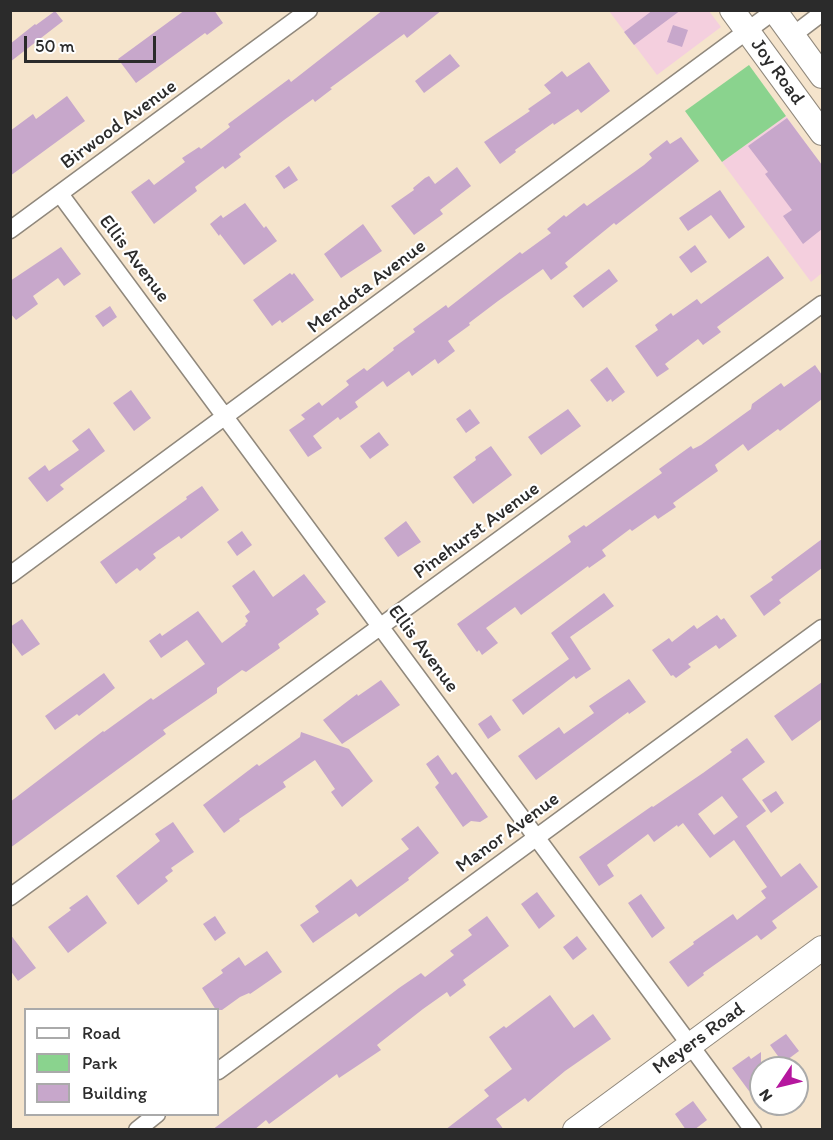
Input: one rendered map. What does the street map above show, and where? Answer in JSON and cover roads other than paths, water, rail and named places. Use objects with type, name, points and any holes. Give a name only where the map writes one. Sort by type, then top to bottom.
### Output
[{"type":"street","name":"Birwood Avenue","points":[[10,231],[309,10]]},
{"type":"street","name":"Joy Road","points":[[732,10],[822,133]]},
{"type":"street","name":"Joy Road","points":[[774,11],[822,76]]},
{"type":"street","name":"Mendota Avenue","points":[[10,575],[226,418],[774,11]]},
{"type":"street","points":[[793,35],[822,13]]},
{"type":"street","name":"Ellis Avenue","points":[[60,194],[753,1130]]},
{"type":"street","name":"Pinehurst Avenue","points":[[10,897],[822,304]]},
{"type":"street","name":"Manor Avenue","points":[[219,1070],[822,628]]},
{"type":"street","name":"Meyers Road","points":[[575,1130],[822,948]]},
{"type":"street","points":[[137,1130],[154,1116]]}]
